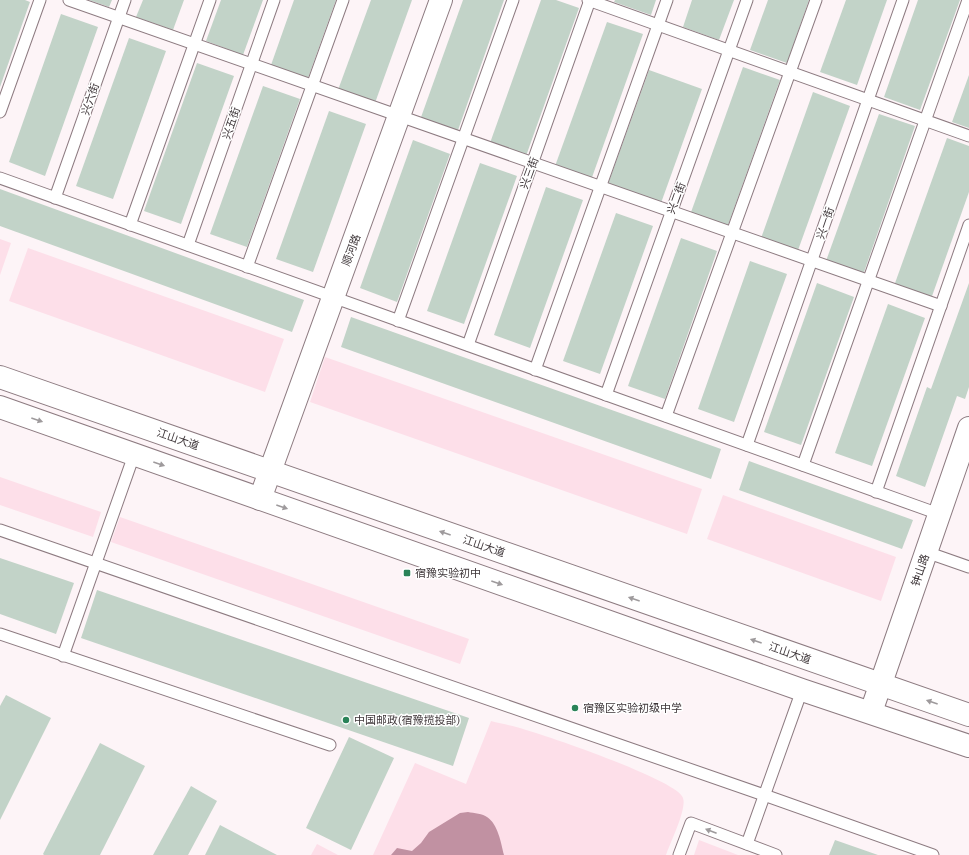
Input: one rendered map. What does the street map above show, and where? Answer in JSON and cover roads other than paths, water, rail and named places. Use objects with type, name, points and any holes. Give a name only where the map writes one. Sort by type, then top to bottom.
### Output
[{"type":"main road","name":"顺河路","points":[[260,499],[441,0]]},
{"type":"main road","name":"江山大道","points":[[0,377],[969,715]]},
{"type":"main road","points":[[0,407],[802,690],[969,746]]},
{"type":"main road","name":"钟山路","points":[[871,712],[969,428]]},
{"type":"lane","points":[[0,112],[40,0]]},
{"type":"lane","points":[[69,0],[941,306]]},
{"type":"lane","name":"兴六街","points":[[55,198],[125,0]]},
{"type":"lane","points":[[130,225],[210,0]]},
{"type":"lane","name":"兴五街","points":[[188,245],[274,0]]},
{"type":"lane","points":[[247,267],[343,0]]},
{"type":"lane","points":[[398,321],[513,0]]},
{"type":"lane","points":[[589,0],[969,136]]},
{"type":"lane","name":"兴三街","points":[[468,346],[589,0]]},
{"type":"lane","points":[[535,370],[667,0]]},
{"type":"lane","name":"兴二街","points":[[606,395],[747,0]]},
{"type":"lane","points":[[666,416],[816,0]]},
{"type":"lane","name":"兴一街","points":[[747,445],[903,0]]},
{"type":"lane","points":[[803,466],[968,0]]},
{"type":"lane","points":[[0,178],[939,514]]},
{"type":"lane","points":[[876,492],[969,225]]},
{"type":"lane","points":[[63,656],[134,455]]},
{"type":"lane","points":[[0,530],[764,795],[932,855]]},
{"type":"lane","points":[[926,552],[969,567]]},
{"type":"lane","points":[[0,634],[330,745]]},
{"type":"lane","points":[[747,844],[802,690]]},
{"type":"lane","points":[[679,855],[691,823],[776,855]]},
{"type":"place","name":"宿豫实验初中","points":[[407,573]]},
{"type":"place","name":"宿豫区实验初级中学","points":[[575,708]]},
{"type":"place","name":"中国邮政(宿豫揽投部)","points":[[346,720]]}]
